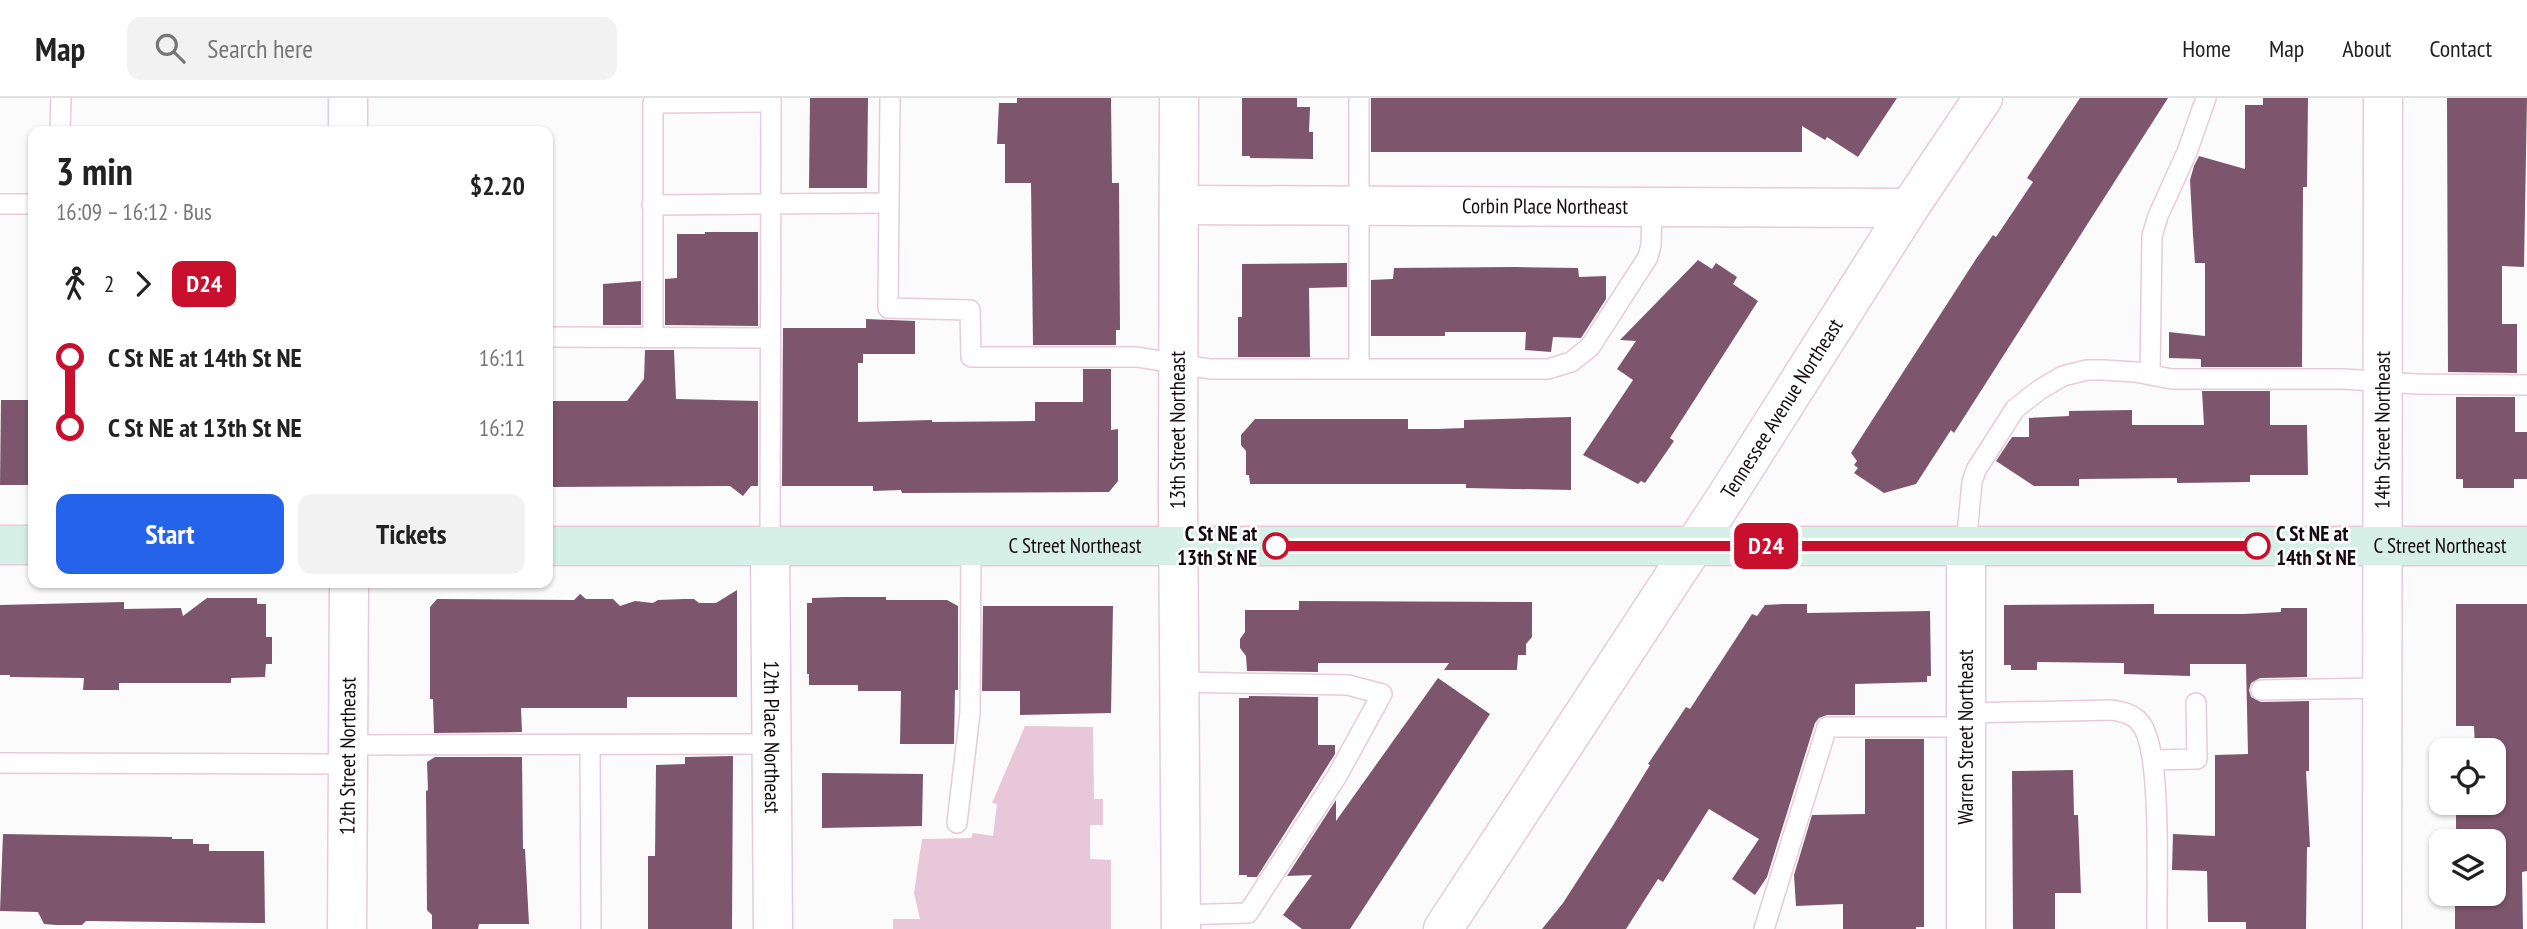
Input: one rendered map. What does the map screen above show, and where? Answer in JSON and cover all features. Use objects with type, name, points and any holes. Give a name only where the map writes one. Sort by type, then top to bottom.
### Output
[{"type":"main road","points":[[0,545],[28,545]]},
{"type":"main road","name":"C Street Northeast","points":[[553,545],[2527,546]]},
{"type":"street","points":[[348,98],[348,126]]},
{"type":"street","name":"13th Street Northeast","points":[[1179,98],[1180,922]]},
{"type":"street","name":"Tennessee Avenue Northeast","points":[[1443,929],[1694,545],[1909,208],[1983,98]]},
{"type":"street","name":"14th Street Northeast","points":[[2382,929],[2383,98]]},
{"type":"street","name":"Corbin Place Northeast","points":[[1179,205],[1909,208]]},
{"type":"street","name":"12th Place Northeast","points":[[770,546],[773,929]]},
{"type":"street","name":"Warren Street Northeast","points":[[1966,546],[1966,929]]},
{"type":"street","name":"12th Street Northeast","points":[[347,929],[349,588]]},
{"type":"lane","points":[[60,126],[61,98]]},
{"type":"lane","points":[[890,98],[888,308],[970,310],[971,357],[1137,357],[1210,369],[1548,369],[1571,362],[1590,347],[1648,257],[1652,207]]},
{"type":"lane","points":[[1359,98],[1359,368]]},
{"type":"lane","points":[[2150,374],[2152,236],[2206,98]]},
{"type":"lane","points":[[653,337],[653,103],[771,100],[770,546]]},
{"type":"lane","points":[[652,205],[889,203]]},
{"type":"lane","points":[[0,204],[28,204]]},
{"type":"lane","points":[[553,337],[770,338]]},
{"type":"lane","points":[[1966,546],[1972,482],[1976,470],[2015,409],[2063,376],[2087,370],[2135,372],[2172,379],[2527,384]]},
{"type":"lane","points":[[957,824],[970,713],[971,546]]},
{"type":"lane","points":[[1179,682],[1348,685],[1381,694],[1337,776],[1248,913],[1180,922]]},
{"type":"lane","points":[[2261,690],[2383,688]]},
{"type":"lane","points":[[2154,760],[2197,759],[2196,703]]},
{"type":"lane","points":[[1764,929],[1827,727],[2112,710],[2133,716],[2141,722],[2151,743],[2154,760],[2157,929]]},
{"type":"lane","points":[[0,763],[590,745],[772,744]]},
{"type":"lane","points":[[590,745],[591,929]]},
{"type":"shaded area","points":[[1025,726],[1093,727],[1094,799],[1103,799],[1103,825],[1090,825],[1090,859],[1111,860],[1111,929],[893,929],[893,919],[920,919],[914,893],[922,839],[971,838],[973,833],[993,836],[997,804],[992,803]]},
{"type":"building","points":[[810,98],[868,98],[867,188],[809,188]]},
{"type":"building","points":[[1017,98],[1111,98],[1112,183],[1119,183],[1120,330],[1116,330],[1116,345],[1033,345],[1031,183],[1005,183],[1005,144],[997,144],[999,103],[1017,103]]},
{"type":"building","points":[[1242,98],[1297,98],[1297,107],[1310,107],[1309,132],[1313,132],[1313,159],[1242,156]]},
{"type":"building","points":[[1371,98],[1897,98],[1858,157],[1827,137],[1825,140],[1802,126],[1802,152],[1371,152]]},
{"type":"building","points":[[2080,98],[2168,98],[1954,433],[1951,430],[1916,484],[1884,493],[1854,473],[1858,468],[1854,465],[1857,461],[1851,453],[1976,259],[1993,235],[1996,237],[2033,182],[2027,178]]},
{"type":"building","points":[[2263,98],[2308,98],[2307,187],[2303,187],[2302,367],[2201,367],[2201,359],[2169,358],[2169,332],[2205,336],[2205,263],[2195,263],[2193,235],[2190,180],[2194,166],[2199,156],[2245,169],[2245,105],[2263,105]]},
{"type":"building","points":[[2447,98],[2527,98],[2524,267],[2502,266],[2502,324],[2517,324],[2517,373],[2448,372]]},
{"type":"building","points":[[758,232],[758,326],[665,325],[665,279],[677,278],[677,234]]},
{"type":"building","points":[[1698,260],[1712,269],[1716,263],[1737,277],[1733,284],[1758,301],[1670,438],[1674,441],[1645,483],[1641,481],[1638,484],[1583,455],[1633,380],[1617,369],[1636,341],[1620,340]]},
{"type":"building","points":[[1347,263],[1347,287],[1309,288],[1310,357],[1238,357],[1238,317],[1242,317],[1242,264]]},
{"type":"building","points":[[1394,268],[1578,268],[1579,277],[1606,276],[1606,299],[1581,338],[1553,337],[1551,352],[1525,350],[1526,332],[1371,336],[1371,280],[1393,279]]},
{"type":"building","points":[[641,281],[641,325],[603,325],[603,284]]},
{"type":"building","points":[[866,319],[915,321],[915,354],[863,354],[863,363],[858,363],[858,422],[1035,421],[1035,402],[1083,402],[1083,369],[1111,369],[1111,430],[1118,429],[1118,481],[1109,492],[902,493],[901,490],[873,491],[873,486],[782,486],[783,328],[866,328]]},
{"type":"building","points":[[645,350],[674,350],[676,399],[758,401],[758,486],[751,486],[743,496],[730,486],[553,487],[553,401],[627,401],[644,379]]},
{"type":"building","points":[[2202,391],[2270,391],[2270,425],[2307,425],[2308,475],[2250,475],[2250,482],[2177,483],[2177,478],[2079,479],[2079,486],[2034,486],[1996,461],[2012,437],[2029,437],[2029,418],[2069,416],[2069,411],[2132,410],[2132,425],[2204,425]]},
{"type":"building","points":[[2456,397],[2515,397],[2515,432],[2527,432],[2527,479],[2514,479],[2514,488],[2463,488],[2463,479],[2456,479]]},
{"type":"building","points":[[1,400],[28,400],[28,485],[0,485]]},
{"type":"building","points":[[1571,417],[1571,490],[1466,488],[1466,484],[1250,484],[1249,475],[1246,475],[1246,451],[1241,445],[1241,435],[1255,419],[1408,419],[1408,429],[1437,429],[1464,428],[1464,420]]},
{"type":"building","points":[[737,590],[737,697],[627,697],[627,708],[521,708],[522,732],[434,733],[433,699],[430,699],[430,607],[437,599],[574,600],[580,594],[586,599],[613,599],[620,606],[635,601],[653,603],[658,600],[684,599],[694,599],[699,603],[716,603]]},
{"type":"building","points":[[207,598],[257,598],[257,604],[266,604],[266,637],[272,637],[272,664],[266,664],[265,677],[231,678],[231,683],[119,683],[119,690],[83,690],[84,678],[0,675],[0,605],[124,602],[124,609],[181,608],[183,616]]},
{"type":"building","points":[[812,598],[947,600],[958,606],[958,690],[955,690],[954,744],[900,744],[901,691],[858,691],[858,685],[809,685],[807,603],[812,603]]},
{"type":"building","points":[[1299,601],[1532,602],[1532,637],[1526,644],[1526,655],[1518,655],[1517,670],[1444,670],[1449,663],[1318,663],[1318,672],[1247,671],[1246,656],[1240,648],[1240,639],[1245,632],[1245,610],[1299,610]]},
{"type":"building","points":[[1807,604],[1807,613],[1930,611],[1931,676],[1927,676],[1927,682],[1855,684],[1855,715],[1827,715],[1819,718],[1815,723],[1767,877],[1755,895],[1732,879],[1759,839],[1709,809],[1663,882],[1658,879],[1626,929],[1542,929],[1563,903],[1686,707],[1690,709],[1752,614],[1757,616],[1765,605]]},
{"type":"building","points":[[2154,604],[2154,614],[2244,614],[2281,612],[2281,608],[2307,608],[2307,677],[2260,678],[2251,683],[2249,690],[2251,697],[2261,702],[2309,701],[2309,771],[2306,771],[2310,847],[2307,847],[2306,929],[2246,929],[2246,922],[2208,922],[2207,871],[2172,870],[2173,834],[2215,836],[2215,755],[2248,754],[2246,664],[2190,664],[2190,676],[2124,674],[2124,663],[2037,662],[2037,670],[2011,670],[2011,665],[2004,665],[2004,605]]},
{"type":"building","points":[[2456,604],[2527,604],[2527,871],[2522,872],[2523,929],[2455,929],[2455,906],[2506,906],[2506,829],[2456,829],[2456,815],[2506,815],[2506,738],[2474,738],[2474,726],[2456,726]]},
{"type":"building","points":[[983,606],[1113,606],[1111,713],[1020,715],[1020,691],[982,691]]},
{"type":"building","points":[[1438,678],[1490,714],[1350,929],[1302,929],[1283,915],[1312,875],[1287,876],[1336,800],[1336,821]]},
{"type":"building","points":[[1318,697],[1318,745],[1335,745],[1335,754],[1257,877],[1239,875],[1239,698]]},
{"type":"building","points":[[1865,739],[1924,739],[1924,927],[1843,929],[1843,904],[1796,906],[1794,875],[1812,815],[1865,814]]},
{"type":"building","points":[[733,756],[732,929],[648,929],[648,856],[655,856],[656,765],[685,764],[685,757]]},
{"type":"building","points":[[435,757],[522,757],[523,849],[529,924],[479,924],[478,929],[432,929],[432,915],[427,910],[426,791],[427,762]]},
{"type":"building","points":[[2073,770],[2081,893],[2055,893],[2055,929],[2013,929],[2012,771]]},
{"type":"building","points":[[822,773],[923,774],[922,826],[822,828]]},
{"type":"building","points":[[3,834],[172,837],[193,839],[193,844],[209,844],[209,851],[264,851],[265,923],[86,921],[82,925],[57,925],[44,924],[38,912],[0,911]]},
{"type":"bus line","name":"D24","points":[[1276,546],[2257,546]]},
{"type":"place","name":"C St NE at 13th St NE","points":[[1276,546]]},
{"type":"place","name":"C St NE at 14th St NE","points":[[2257,546]]}]
